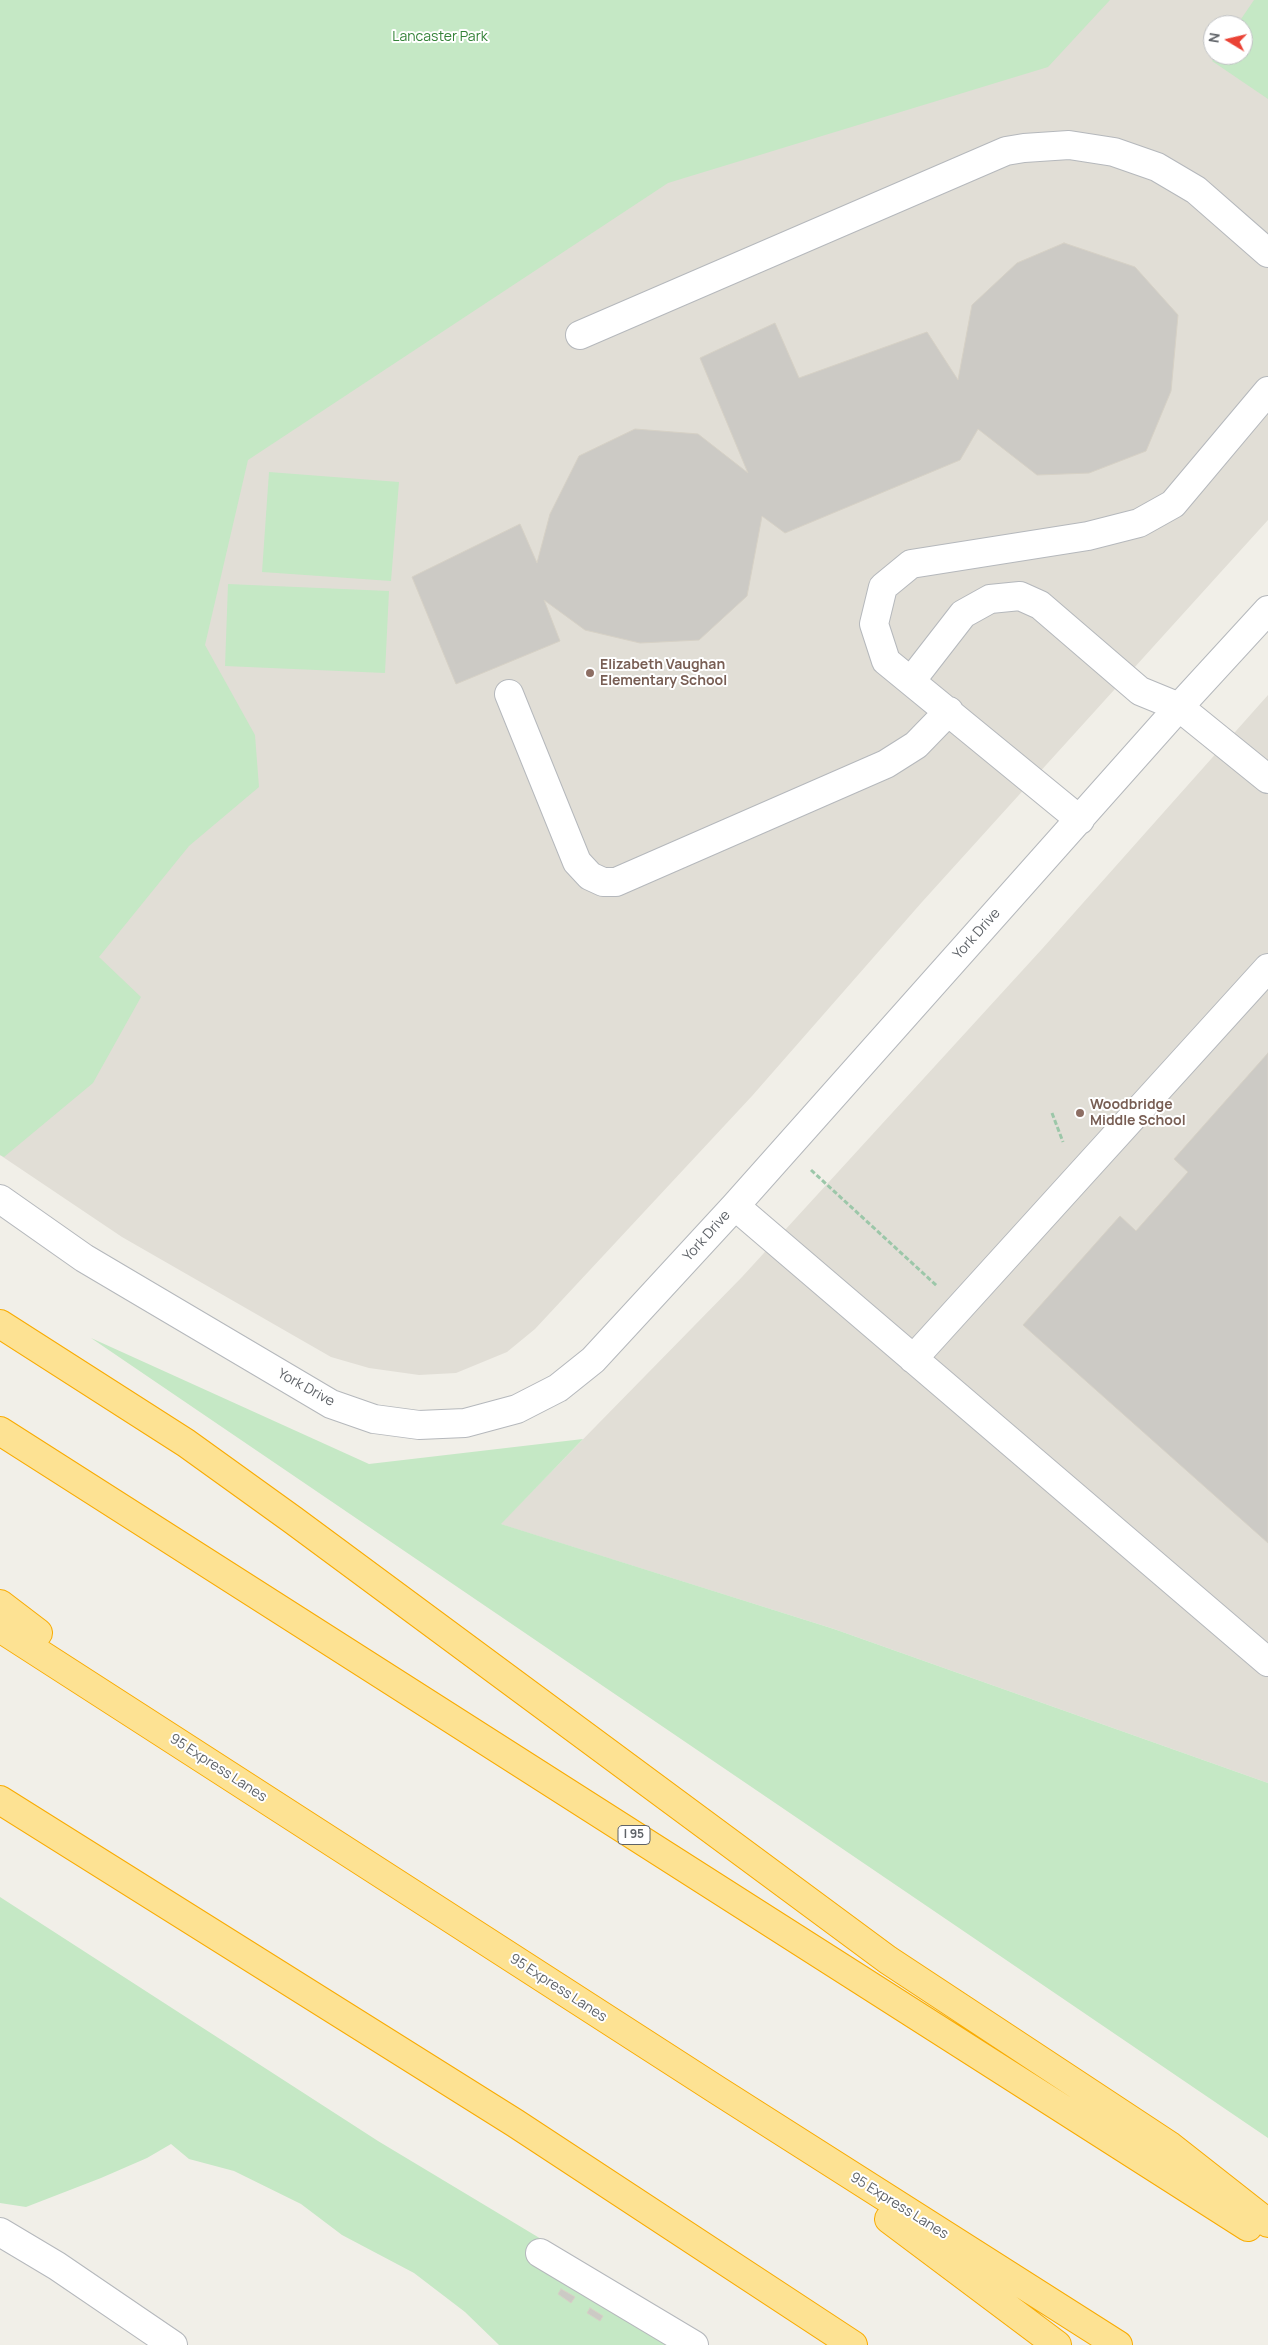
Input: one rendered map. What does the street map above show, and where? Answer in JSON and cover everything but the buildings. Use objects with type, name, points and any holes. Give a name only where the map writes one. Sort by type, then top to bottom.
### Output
[{"type":"highway","points":[[0,1324],[186,1443],[888,1960],[1170,2146],[1268,2223]]},
{"type":"highway","name":"I 95","points":[[0,1431],[1268,2240]]},
{"type":"highway","points":[[0,1604],[175,1740]]},
{"type":"highway","name":"95 Express Lanes","points":[[0,1628],[717,2090],[1118,2345]]},
{"type":"highway","points":[[0,1800],[515,2123],[853,2345]]},
{"type":"highway","points":[[717,2090],[1058,2345]]},
{"type":"street","points":[[580,335],[1006,151],[1024,148],[1069,146],[1114,152],[1157,167],[1196,190],[1268,252]]},
{"type":"street","points":[[1080,820],[886,661],[874,624],[883,587],[911,564],[1088,536],[1139,523],[1173,504],[1268,391]]},
{"type":"street","points":[[911,681],[963,614],[990,598],[1020,596],[1040,605],[1140,691],[1179,707],[1268,779]]},
{"type":"street","name":"York Drive","points":[[0,1199],[84,1258],[331,1404],[374,1419],[419,1425],[465,1423],[517,1409],[558,1388],[593,1360],[734,1206],[1179,707],[1268,610]]},
{"type":"street","points":[[509,694],[577,862],[590,876],[603,882],[616,882],[886,764],[916,745],[949,712]]},
{"type":"street","points":[[913,1359],[1268,968]]},
{"type":"street","points":[[734,1206],[1268,1662]]},
{"type":"street","points":[[0,2232],[57,2266],[173,2345]]},
{"type":"street","points":[[540,2253],[694,2345]]},
{"type":"path","points":[[1052,1113],[1063,1142]]},
{"type":"path","points":[[811,1169],[938,1287]]},
{"type":"shaded area","name":"Elizabeth Vaughan Elementary School","points":[[729,0],[1268,0],[1268,520],[922,902],[752,1096],[535,1329],[507,1352],[456,1373],[419,1375],[369,1368],[331,1357],[122,1237],[0,1155],[0,751],[430,77]]},
{"type":"shaded area","name":"Woodbridge Middle School","points":[[1268,695],[1268,1783],[834,1629],[500,1524],[742,1277],[1042,949]]},
{"type":"green space","name":"Lancaster Park","points":[[0,0],[1110,0],[1048,67],[668,183],[248,460],[205,645],[255,735],[259,787],[189,846],[99,957],[141,997],[93,1083],[4,1157],[0,1155]]},
{"type":"green space","points":[[1254,0],[1268,0],[1268,99],[1218,65],[1253,65],[1253,15],[1244,15]]},
{"type":"green space","points":[[269,472],[399,482],[391,581],[262,572]]},
{"type":"green space","points":[[228,584],[389,591],[385,673],[225,666]]},
{"type":"green space","points":[[91,1338],[369,1464],[583,1439],[501,1524],[834,1629],[1268,1783],[1268,2138]]},
{"type":"green space","points":[[0,1897],[378,2141],[696,2332],[696,2345],[499,2345],[465,2312],[414,2273],[342,2235],[301,2204],[234,2171],[189,2159],[171,2144],[147,2158],[101,2178],[26,2207],[0,2203]]},
{"type":"place","name":"Elizabeth Vaughan Elementary School","points":[[590,673]]},
{"type":"place","name":"Woodbridge Middle School","points":[[1080,1113]]}]
